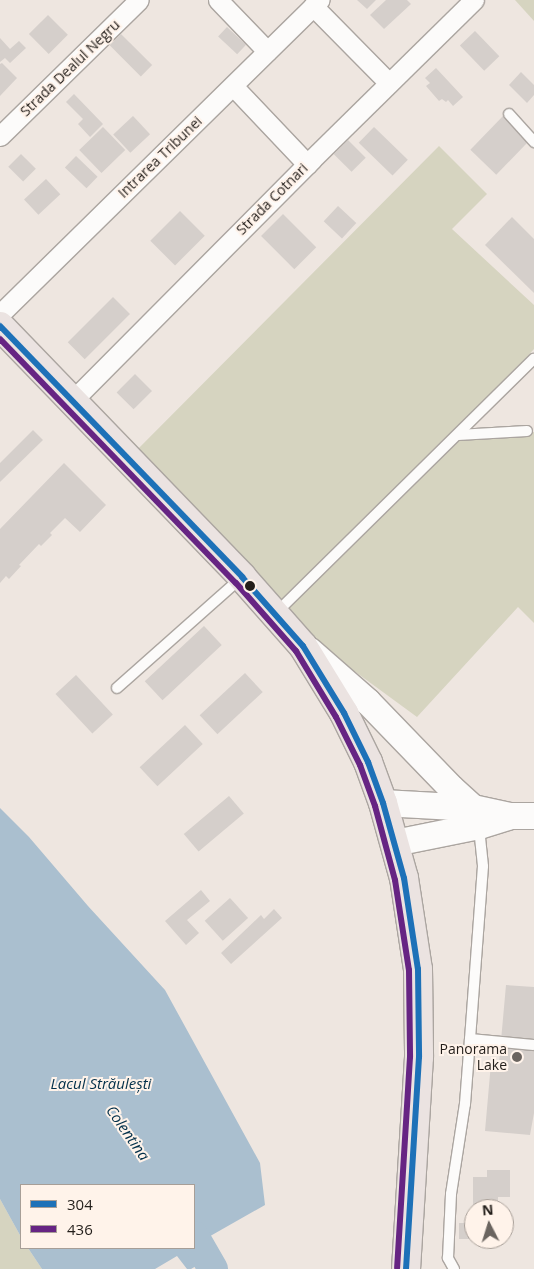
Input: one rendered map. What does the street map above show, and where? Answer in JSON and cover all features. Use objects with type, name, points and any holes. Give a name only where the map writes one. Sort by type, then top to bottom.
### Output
[{"type":"main road","points":[[0,326],[242,577],[303,646],[326,681],[358,739],[384,803],[395,843],[414,931],[420,1012],[406,1269]]},
{"type":"main road","points":[[303,646],[368,702],[451,788],[476,817]]},
{"type":"main road","points":[[384,803],[476,817],[522,816]]},
{"type":"main road","points":[[395,843],[476,817]]},
{"type":"street","name":"Strada Dealul Negru","points":[[0,136],[139,0]]},
{"type":"street","points":[[218,0],[267,51]]},
{"type":"street","name":"Strada Cotnari","points":[[73,400],[307,164],[474,0]]},
{"type":"street","points":[[316,3],[389,83]]},
{"type":"street","name":"Intrarea Tribunei","points":[[0,314],[316,3]]},
{"type":"street","points":[[233,86],[307,164]]},
{"type":"lane","points":[[509,114],[534,142]]},
{"type":"lane","points":[[275,614],[534,359]]},
{"type":"lane","points":[[458,434],[527,431]]},
{"type":"lane","points":[[117,688],[242,577]]},
{"type":"lane","points":[[454,1269],[448,1258],[451,1194],[464,1104],[483,866],[476,817]]},
{"type":"lane","points":[[470,1040],[534,1045]]},
{"type":"shaded area","points":[[515,0],[534,0],[534,21]]},
{"type":"shaded area","points":[[439,146],[487,194],[452,229],[534,305],[534,349],[458,434],[534,432],[534,623],[518,607],[417,717],[275,613],[129,458]]},
{"type":"shaded area","points":[[0,1199],[20,1235],[20,1249],[29,1249],[42,1269],[0,1269]]},
{"type":"water","name":"Lacul Străulești","points":[[0,808],[29,837],[88,906],[165,990],[260,1163],[265,1205],[205,1239],[213,1256],[191,1269],[187,1269],[177,1256],[155,1269],[42,1269],[29,1249],[195,1249],[195,1184],[20,1184],[20,1235],[0,1199]]},
{"type":"building","points":[[357,0],[376,0],[367,9]]},
{"type":"building","points":[[386,0],[407,0],[411,4],[384,29],[370,15]]},
{"type":"building","points":[[48,15],[68,35],[49,54],[29,34]]},
{"type":"building","points":[[227,27],[246,45],[237,54],[218,37]]},
{"type":"building","points":[[475,31],[499,56],[484,71],[460,46]]},
{"type":"building","points":[[121,34],[152,65],[141,76],[110,45]]},
{"type":"building","points":[[0,38],[10,49],[19,41],[26,48],[10,63],[5,58],[0,62]]},
{"type":"building","points":[[2,63],[17,78],[0,96],[0,64]]},
{"type":"building","points":[[436,68],[463,97],[453,106],[448,100],[446,102],[442,99],[439,101],[426,86],[430,83],[425,78]]},
{"type":"building","points":[[521,72],[534,85],[534,95],[527,103],[509,85]]},
{"type":"building","points":[[74,94],[103,124],[90,137],[78,124],[83,119],[66,102]]},
{"type":"building","points":[[133,116],[150,134],[130,153],[113,134]]},
{"type":"building","points":[[503,116],[529,141],[496,175],[470,150]]},
{"type":"building","points":[[103,127],[125,150],[101,173],[79,150]]},
{"type":"building","points":[[374,127],[408,160],[393,175],[359,143]]},
{"type":"building","points":[[348,140],[366,158],[352,172],[334,154]]},
{"type":"building","points":[[21,154],[36,169],[23,182],[8,167]]},
{"type":"building","points":[[76,156],[98,177],[86,188],[65,168]]},
{"type":"building","points":[[46,179],[60,194],[38,215],[24,199]]},
{"type":"building","points":[[338,206],[356,223],[342,238],[324,221]]},
{"type":"building","points":[[180,211],[205,236],[175,265],[150,241]]},
{"type":"building","points":[[283,214],[316,247],[294,269],[261,236]]},
{"type":"building","points":[[512,217],[534,239],[534,293],[485,245]]},
{"type":"building","points":[[113,297],[130,314],[85,359],[68,342]]},
{"type":"building","points":[[135,374],[152,391],[134,409],[117,392]]},
{"type":"building","points":[[33,430],[43,440],[0,482],[0,463]]},
{"type":"building","points":[[64,463],[106,505],[80,532],[65,518],[50,533],[52,535],[41,546],[39,544],[19,565],[21,566],[9,579],[6,576],[0,583],[0,529]]},
{"type":"building","points":[[204,626],[222,645],[162,700],[145,681]]},
{"type":"building","points":[[245,673],[263,692],[217,734],[200,715]]},
{"type":"building","points":[[76,675],[113,714],[92,734],[56,694]]},
{"type":"building","points":[[185,725],[203,744],[157,786],[140,767]]},
{"type":"building","points":[[229,796],[244,814],[199,852],[184,834]]},
{"type":"building","points":[[201,890],[210,901],[187,920],[199,933],[186,945],[165,921]]},
{"type":"building","points":[[230,898],[248,918],[223,941],[205,921]]},
{"type":"building","points":[[274,909],[282,918],[231,964],[221,953],[261,915],[264,919]]},
{"type":"building","name":"Panorama Lake","points":[[506,985],[534,987],[534,1113],[530,1135],[485,1131],[491,1063],[499,1063]]},
{"type":"building","points":[[487,1170],[510,1170],[510,1197],[473,1199],[473,1177],[487,1177]]},
{"type":"building","points":[[459,1223],[464,1223],[464,1239],[459,1239]]},
{"type":"waterway","name":"Colentina","points":[[195,1238],[213,1269]]},
{"type":"transit line","name":"304","points":[[0,326],[242,577],[303,646],[344,713],[368,762],[383,803],[404,878],[418,969],[419,1057],[406,1269]]},
{"type":"transit line","name":"436","points":[[0,339],[236,583],[296,651],[336,717],[360,765],[375,806],[395,880],[409,970],[410,1057],[397,1268]]},
{"type":"place","name":"Panorama Lake","points":[[517,1057]]}]
